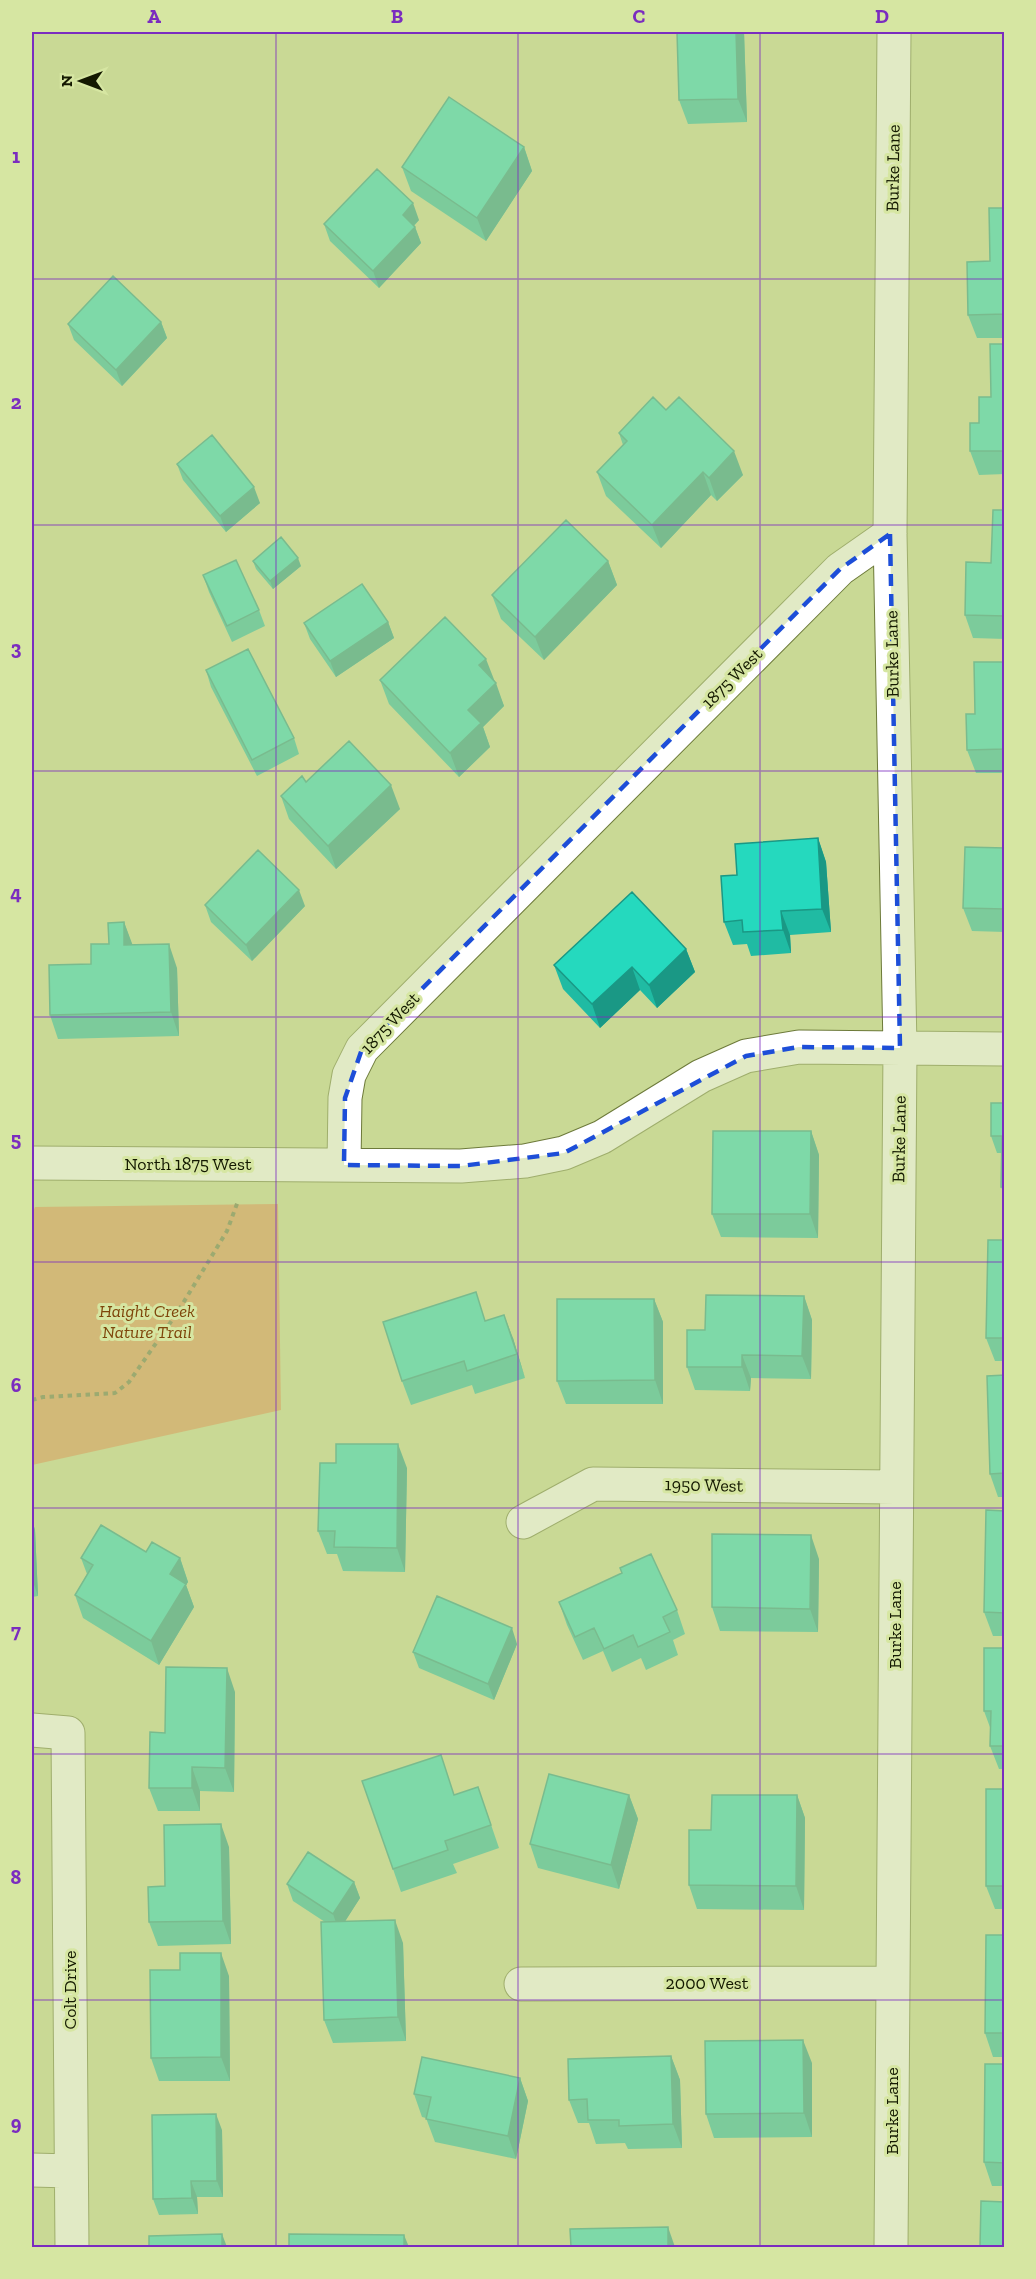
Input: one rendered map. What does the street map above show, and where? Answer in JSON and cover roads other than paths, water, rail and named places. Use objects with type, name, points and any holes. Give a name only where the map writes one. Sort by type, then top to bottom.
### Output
[{"type":"street","name":"Burke Lane","points":[[891,2247],[900,1048],[890,534],[894,32]]},
{"type":"street","name":"1875 West","points":[[344,1165],[345,1098],[349,1075],[363,1049],[840,569],[890,534]]},
{"type":"street","points":[[344,1165],[461,1166],[525,1161],[564,1153],[602,1137],[701,1076],[746,1056],[799,1047],[1005,1049]]},
{"type":"street","name":"North 1875 West","points":[[32,1163],[344,1165]]},
{"type":"street","name":"1950 West","points":[[523,1522],[593,1484],[896,1487]]},
{"type":"street","name":"Colt Drive","points":[[32,1730],[68,1733],[72,2247]]},
{"type":"street","name":"2000 West","points":[[521,1984],[893,1983]]},
{"type":"street","points":[[32,2170],[71,2171]]},
{"type":"park label","name":"Haight Creek Nature Trail","points":[[147,1321]]}]
